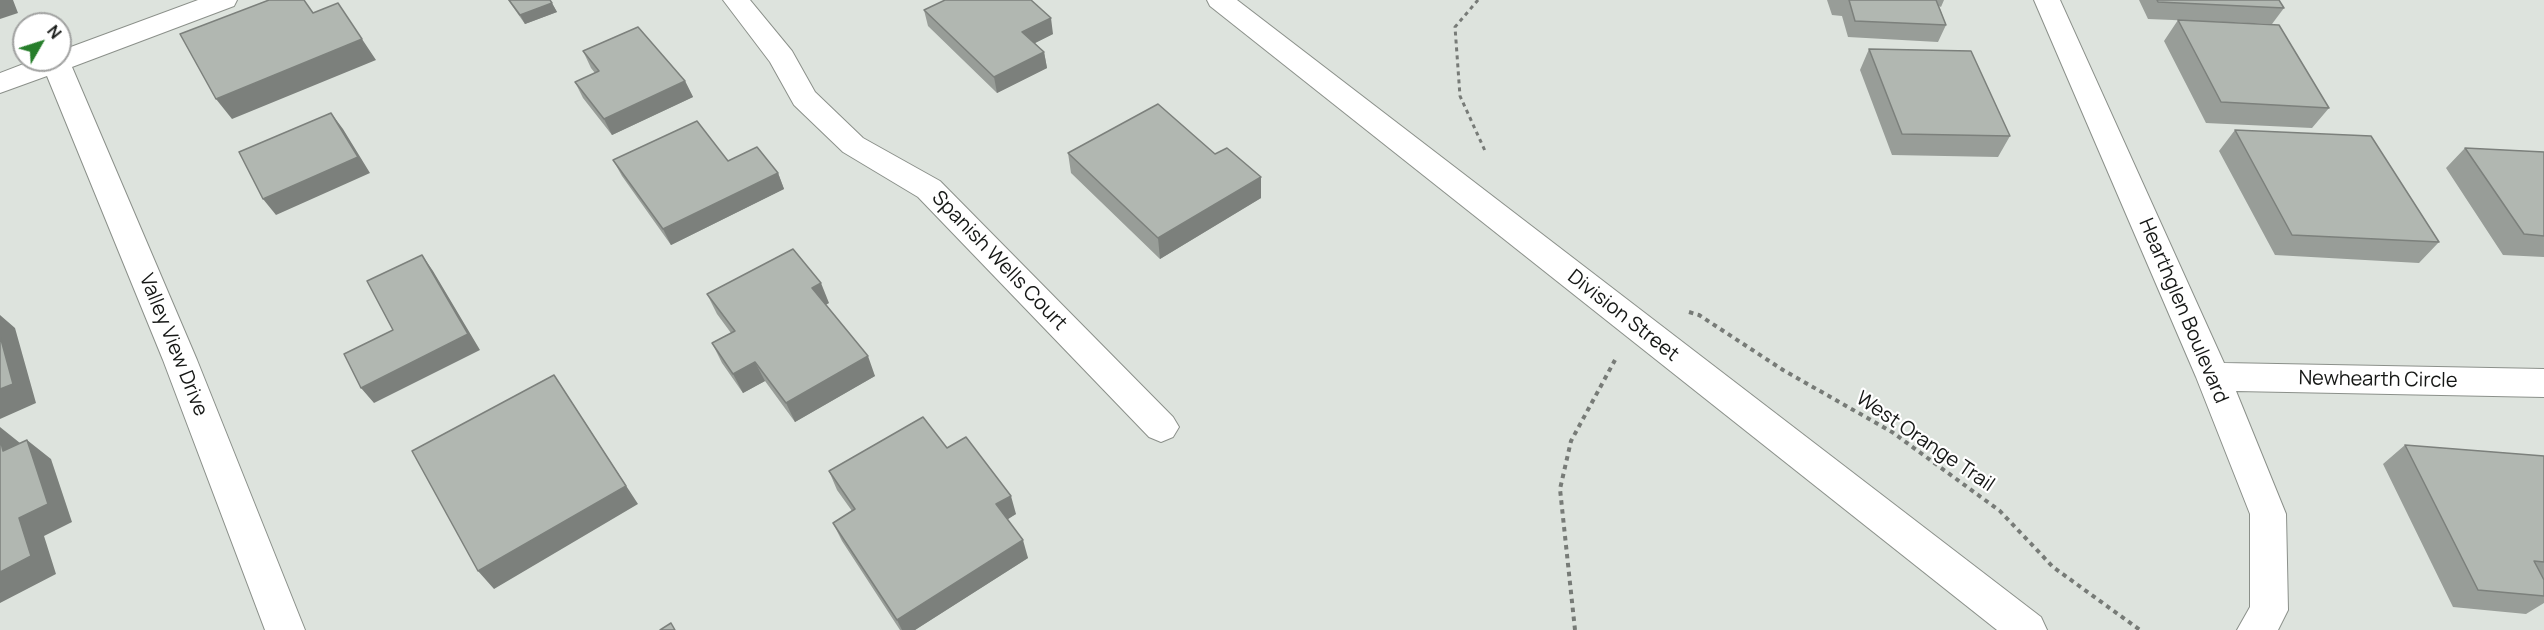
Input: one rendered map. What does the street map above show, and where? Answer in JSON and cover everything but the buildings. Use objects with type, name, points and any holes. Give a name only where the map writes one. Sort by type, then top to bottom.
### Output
[{"type":"street","points":[[72,57],[224,0]]},
{"type":"street","name":"Spanish Wells Court","points":[[736,0],[782,58],[804,98],[853,146],[929,189],[1161,427]]},
{"type":"street","name":"Division Street","points":[[1220,0],[2027,630]]},
{"type":"street","name":"Hearthglen Boulevard","points":[[2047,0],[2212,377],[2268,514],[2269,610],[2257,630]]},
{"type":"street","points":[[0,83],[31,72]]},
{"type":"street","name":"Valley View Drive","points":[[60,72],[180,360],[285,630]]},
{"type":"street","name":"Newhearth Circle","points":[[2212,377],[2544,383]]},
{"type":"path","points":[[1478,0],[1455,27],[1460,96],[1486,153]]},
{"type":"path","name":"West Orange Trail","points":[[1682,310],[1699,315],[1783,370],[1892,432],[2000,511],[2053,567],[2140,630]]},
{"type":"path","points":[[1575,630],[1560,489],[1571,441],[1612,362],[1619,357]]}]
